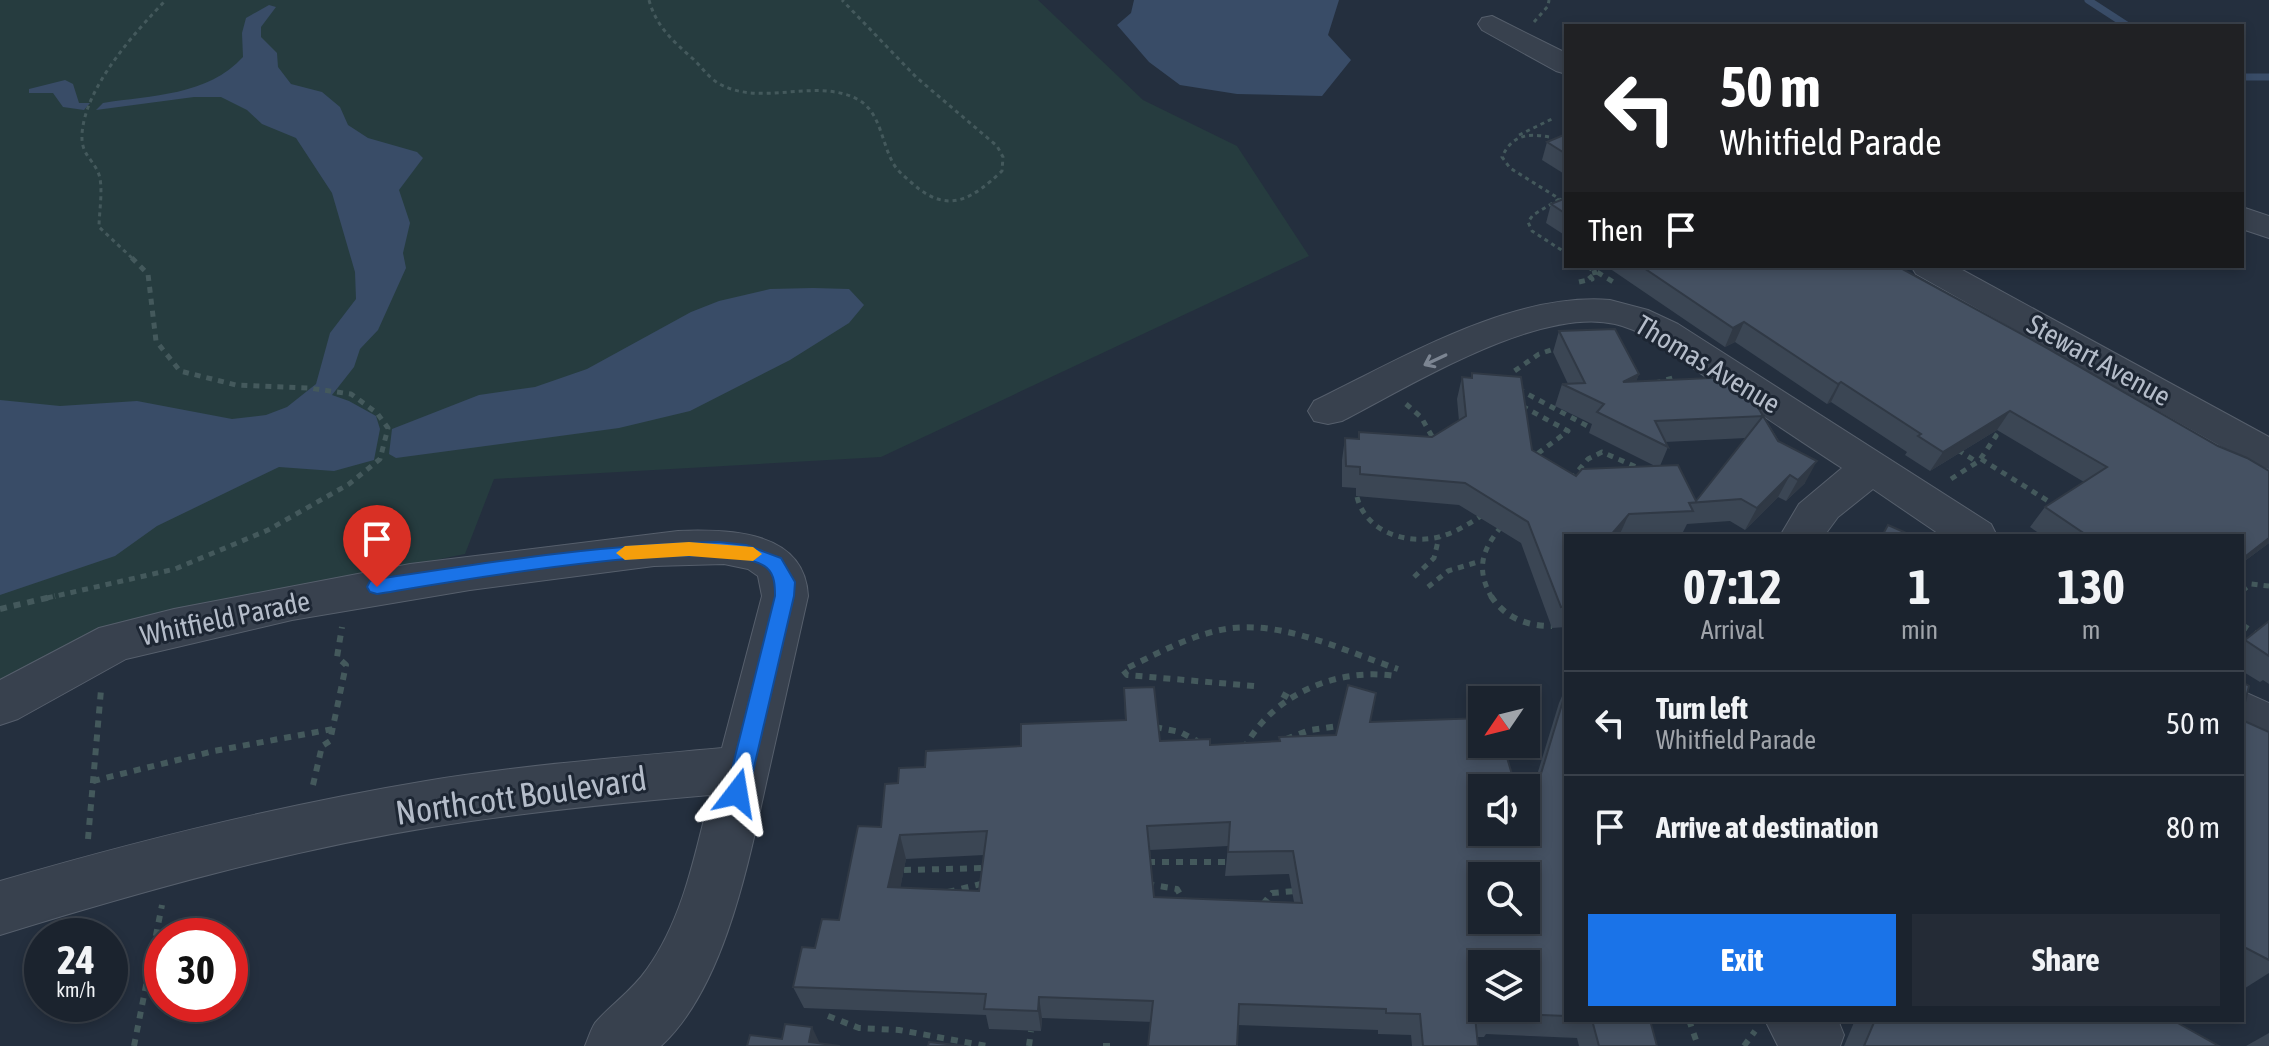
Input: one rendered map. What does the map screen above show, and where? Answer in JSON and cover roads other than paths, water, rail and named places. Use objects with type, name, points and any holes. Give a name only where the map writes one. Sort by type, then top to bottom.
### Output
[{"type":"street","points":[[1492,24],[1564,64]]},
{"type":"street","points":[[2244,218],[2269,228]]},
{"type":"street","name":"Stewart Avenue","points":[[1938,268],[2269,455]]},
{"type":"street","name":"Thomas Avenue","points":[[1328,411],[1507,328],[1579,312],[1624,314],[1645,321],[1972,534]]},
{"type":"street","points":[[1803,534],[1808,522],[1825,506],[1873,468]]},
{"type":"street","name":"Whitfield Parade","points":[[0,704],[86,655],[116,642],[260,610],[402,582],[508,567],[646,551],[718,549],[762,556],[774,563],[785,582],[785,596],[743,769]]},
{"type":"street","points":[[2244,713],[2269,730]]},
{"type":"street","points":[[616,1046],[636,1031],[655,1008],[676,978],[695,940],[711,897],[743,769]]},
{"type":"street","name":"Northcott Boulevard","points":[[0,908],[170,860],[293,831],[427,805],[597,781],[743,769]]},
{"type":"street","points":[[1798,1022],[1814,1035],[1809,1046]]},
{"type":"water","points":[[1134,0],[1339,0],[1328,35],[1351,60],[1322,96],[1237,94],[1180,85],[1149,62],[1117,25],[1131,13]]},
{"type":"water","points":[[269,5],[276,7],[261,27],[261,37],[277,53],[278,67],[291,84],[322,92],[340,107],[348,125],[368,138],[417,152],[423,158],[399,190],[410,223],[403,253],[406,268],[378,330],[360,349],[354,367],[332,395],[376,416],[380,429],[374,460],[334,471],[279,467],[157,526],[115,556],[0,595],[0,400],[60,406],[137,401],[232,419],[266,415],[287,407],[316,384],[330,333],[356,299],[355,272],[332,193],[296,138],[262,124],[247,110],[221,97],[194,97],[96,110],[103,103],[178,92],[213,80],[243,57],[242,33],[246,18]]},
{"type":"water","points":[[65,80],[73,84],[79,103],[90,103],[84,110],[63,107],[53,93],[29,93],[29,89]]},
{"type":"water","points":[[770,289],[849,289],[864,305],[849,323],[790,360],[690,411],[619,428],[396,458],[389,454],[392,429],[479,395],[535,387],[587,369],[691,312],[719,301]]},
{"type":"waterway","points":[[2088,0],[2125,24]]},
{"type":"waterway","points":[[2244,77],[2269,77]]}]
